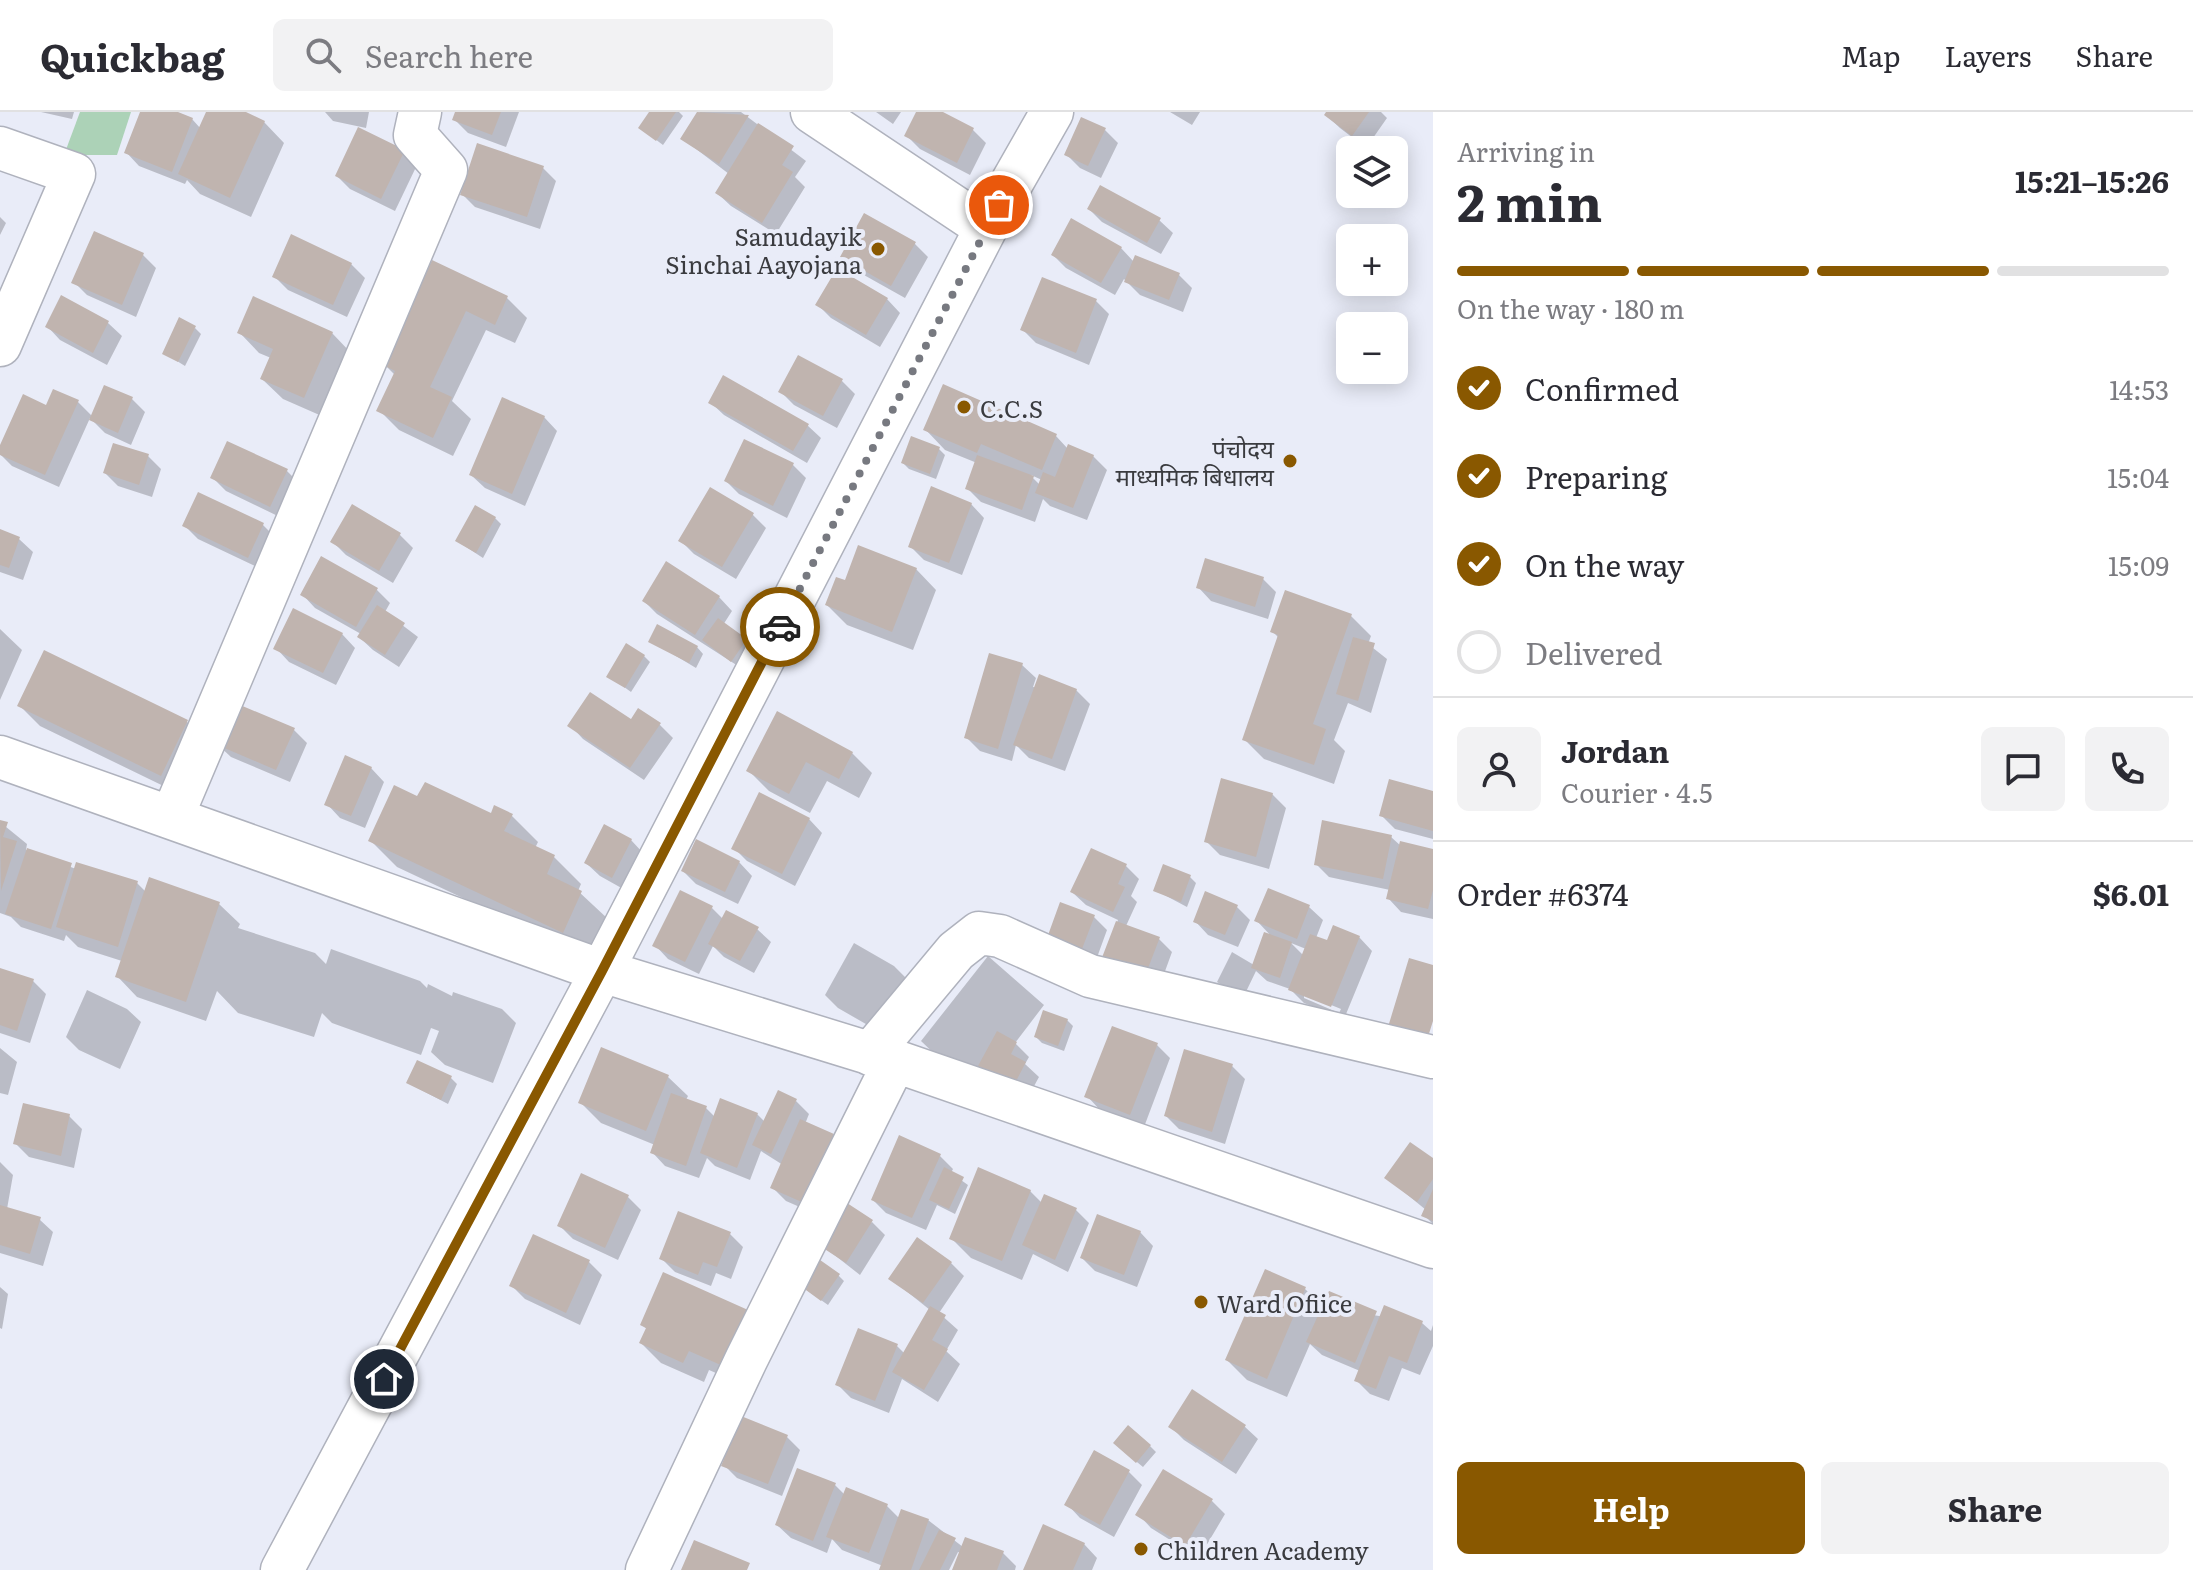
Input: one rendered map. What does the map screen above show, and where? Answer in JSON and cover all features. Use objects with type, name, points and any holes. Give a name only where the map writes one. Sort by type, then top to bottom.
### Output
[{"type":"street","points":[[172,817],[446,170],[415,135],[420,112]]},
{"type":"street","points":[[812,112],[986,228]]},
{"type":"street","points":[[282,1570],[602,971],[986,228],[1052,112]]},
{"type":"street","points":[[0,148],[74,174],[0,345]]},
{"type":"street","points":[[0,757],[602,971],[883,1058],[1433,1247]]},
{"type":"street","points":[[647,1570],[883,1058],[956,951],[979,933],[1000,936],[1090,976],[1433,1057]]},
{"type":"green space","points":[[80,112],[131,112],[117,155],[64,155]]},
{"type":"building","points":[[140,112],[178,112],[193,118],[172,172],[124,153]]},
{"type":"building","points":[[206,112],[246,112],[265,121],[230,198],[178,174]]},
{"type":"building","points":[[455,112],[501,112],[492,135],[452,120]]},
{"type":"building","points":[[649,112],[676,112],[656,141],[638,128]]},
{"type":"building","points":[[697,112],[749,115],[719,164],[680,139]]},
{"type":"building","points":[[916,112],[943,112],[974,128],[957,163],[904,136]]},
{"type":"building","points":[[1326,112],[1369,112],[1352,136],[1324,115]]},
{"type":"building","points":[[1081,117],[1106,128],[1088,166],[1064,155]]},
{"type":"building","points":[[758,123],[794,146],[782,165],[793,172],[762,223],[715,193]]},
{"type":"building","points":[[358,127],[405,150],[381,199],[335,176]]},
{"type":"building","points":[[477,143],[544,166],[527,217],[460,195]]},
{"type":"building","points":[[1100,185],[1161,218],[1147,243],[1087,209]]},
{"type":"building","name":"Samudayik Sinchai Aayojana","points":[[864,213],[916,242],[891,286],[840,257]]},
{"type":"building","points":[[1071,218],[1122,247],[1101,283],[1051,255]]},
{"type":"building","points":[[94,231],[144,253],[122,305],[71,283]]},
{"type":"building","points":[[291,234],[352,263],[333,305],[272,277]]},
{"type":"building","points":[[1135,255],[1180,273],[1169,300],[1124,282]]},
{"type":"building","points":[[432,260],[508,296],[495,325],[466,311],[430,387],[452,397],[433,438],[376,411],[395,371],[383,365]]},
{"type":"building","points":[[837,268],[888,298],[866,335],[815,305]]},
{"type":"building","points":[[1042,277],[1097,299],[1076,353],[1020,330]]},
{"type":"building","points":[[61,295],[109,321],[93,353],[45,327]]},
{"type":"building","points":[[253,296],[333,332],[304,398],[260,379],[273,349],[237,333]]},
{"type":"building","points":[[179,317],[196,326],[178,362],[162,354]]},
{"type":"building","points":[[798,355],[843,379],[823,416],[778,392]]},
{"type":"building","points":[[723,375],[809,424],[793,451],[708,403]]},
{"type":"building","name":"C.C.S","points":[[943,384],[1057,434],[1042,470],[981,444],[977,453],[923,430]]},
{"type":"building","points":[[104,385],[133,397],[118,433],[89,420]]},
{"type":"building","points":[[53,389],[79,400],[45,475],[0,455],[0,445],[23,394],[46,405]]},
{"type":"building","points":[[502,397],[545,416],[512,494],[469,475]]},
{"type":"building","points":[[911,436],[940,447],[930,474],[901,463]]},
{"type":"building","points":[[744,439],[794,463],[773,506],[724,481]]},
{"type":"building","points":[[227,441],[288,469],[270,507],[210,478]]},
{"type":"building","points":[[113,443],[149,454],[139,485],[103,473]]},
{"type":"building","points":[[1068,444],[1094,455],[1073,508],[1035,493],[1043,472],[1055,477]]},
{"type":"building","points":[[977,455],[1034,476],[1022,510],[965,489]]},
{"type":"building","points":[[931,486],[972,503],[949,563],[908,547]]},
{"type":"building","points":[[710,487],[754,513],[722,567],[678,541]]},
{"type":"building","points":[[198,492],[264,523],[248,558],[182,526]]},
{"type":"building","points":[[352,504],[401,533],[379,571],[330,542]]},
{"type":"building","points":[[475,505],[496,517],[476,553],[455,541]]},
{"type":"building","points":[[0,529],[20,537],[9,568],[0,565]]},
{"type":"building","points":[[858,545],[917,568],[892,632],[825,605],[836,577],[845,580]]},
{"type":"building","points":[[321,556],[378,588],[356,627],[300,595]]},
{"type":"building","points":[[1205,558],[1264,577],[1255,607],[1196,588]]},
{"type":"building","points":[[666,561],[720,596],[695,635],[642,601]]},
{"type":"building","points":[[1285,590],[1352,614],[1313,724],[1326,729],[1314,765],[1242,740],[1278,635],[1270,632]]},
{"type":"building","points":[[377,605],[405,623],[385,655],[357,637]]},
{"type":"building","points":[[293,608],[343,633],[323,673],[273,649]]},
{"type":"building","points":[[718,618],[747,639],[731,662],[702,640]]},
{"type":"building","points":[[657,624],[698,646],[689,663],[648,642]]},
{"type":"building","points":[[1353,637],[1375,643],[1358,701],[1336,694]]},
{"type":"building","points":[[626,643],[645,655],[625,688],[606,677]]},
{"type":"building","points":[[44,650],[188,720],[161,776],[17,706]]},
{"type":"building","points":[[989,653],[1023,663],[998,749],[964,738]]},
{"type":"building","points":[[1039,674],[1077,689],[1052,759],[1013,745]]},
{"type":"building","points":[[590,692],[631,719],[638,708],[661,723],[630,768],[567,726]]},
{"type":"building","points":[[233,702],[295,728],[276,770],[215,744]]},
{"type":"building","points":[[777,711],[853,752],[839,779],[806,762],[789,794],[746,771]]},
{"type":"building","points":[[345,755],[372,767],[351,816],[324,805]]},
{"type":"building","points":[[1221,778],[1273,793],[1256,857],[1204,842]]},
{"type":"building","points":[[1389,779],[1433,791],[1433,831],[1379,816]]},
{"type":"building","points":[[425,782],[491,813],[494,805],[513,814],[504,831],[555,855],[547,874],[582,891],[563,933],[368,841],[394,785],[417,796]]},
{"type":"building","points":[[759,792],[810,818],[782,874],[731,849]]},
{"type":"building","points":[[0,820],[8,822],[3,837],[17,841],[1,891]]},
{"type":"building","points":[[1322,820],[1392,835],[1383,879],[1314,865]]},
{"type":"building","points":[[604,824],[632,839],[612,878],[584,863]]},
{"type":"building","points":[[696,839],[740,861],[725,892],[681,871]]},
{"type":"building","points":[[1400,841],[1433,849],[1433,890],[1428,909],[1386,899]]},
{"type":"building","points":[[27,848],[72,863],[51,929],[5,914]]},
{"type":"building","points":[[1091,848],[1127,864],[1118,884],[1125,887],[1113,912],[1070,892]]},
{"type":"building","points":[[76,862],[138,881],[118,947],[56,927]]},
{"type":"building","points":[[1163,864],[1191,875],[1181,902],[1153,891]]},
{"type":"building","points":[[149,877],[220,902],[186,1002],[115,977]]},
{"type":"building","points":[[1268,888],[1310,905],[1297,939],[1254,921]]},
{"type":"building","points":[[680,890],[713,906],[685,962],[652,946]]},
{"type":"building","points":[[1205,891],[1238,905],[1225,935],[1193,922]]},
{"type":"building","points":[[1060,902],[1095,915],[1077,962],[1043,949]]},
{"type":"building","points":[[726,910],[759,927],[740,961],[708,944]]},
{"type":"building","points":[[1116,921],[1160,937],[1142,984],[1098,968]]},
{"type":"building","points":[[1333,925],[1360,936],[1331,1007],[1288,990],[1310,934],[1327,940]]},
{"type":"building","points":[[1264,932],[1292,942],[1280,978],[1251,968]]},
{"type":"building","points":[[1409,958],[1433,965],[1433,1021],[1427,1040],[1388,1027]]},
{"type":"building","points":[[0,968],[34,979],[17,1031],[0,1025]]},
{"type":"building","points":[[1043,1010],[1068,1019],[1058,1046],[1034,1037]]},
{"type":"building","points":[[1112,1026],[1158,1043],[1130,1115],[1084,1097]]},
{"type":"building","points":[[997,1031],[1017,1042],[1011,1054],[1026,1062],[1013,1087],[978,1066]]},
{"type":"building","points":[[601,1047],[669,1075],[646,1131],[578,1103]]},
{"type":"building","points":[[1184,1049],[1233,1064],[1212,1132],[1164,1116]]},
{"type":"building","points":[[417,1060],[452,1076],[441,1100],[406,1083]]},
{"type":"building","points":[[778,1090],[797,1099],[771,1154],[752,1145]]},
{"type":"building","points":[[671,1093],[707,1106],[686,1166],[650,1153]]},
{"type":"building","points":[[720,1098],[758,1113],[737,1168],[700,1153]]},
{"type":"building","points":[[23,1103],[70,1114],[61,1156],[13,1144]]},
{"type":"building","points":[[800,1119],[834,1134],[804,1203],[770,1188]]},
{"type":"building","points":[[899,1135],[941,1154],[912,1218],[871,1200]]},
{"type":"building","points":[[1410,1142],[1433,1158],[1433,1179],[1417,1202],[1384,1178]]},
{"type":"building","points":[[944,1167],[964,1177],[949,1209],[929,1200]]},
{"type":"building","points":[[978,1167],[1031,1190],[1002,1261],[949,1239]]},
{"type":"building","points":[[581,1173],[629,1195],[605,1248],[557,1226]]},
{"type":"building","points":[[1433,1189],[1433,1221],[1421,1216]]},
{"type":"building","points":[[1044,1194],[1077,1208],[1055,1260],[1022,1245]]},
{"type":"building","points":[[847,1203],[873,1220],[846,1263],[820,1246]]},
{"type":"building","points":[[0,1205],[41,1217],[30,1254],[0,1245]]},
{"type":"building","points":[[678,1211],[731,1232],[717,1267],[703,1262],[698,1275],[659,1259]]},
{"type":"building","points":[[1097,1214],[1141,1231],[1124,1275],[1080,1258]]},
{"type":"building","points":[[533,1234],[590,1260],[566,1313],[509,1286]]},
{"type":"building","points":[[917,1237],[952,1262],[923,1303],[888,1279]]},
{"type":"building","points":[[813,1255],[840,1274],[821,1301],[795,1282]]},
{"type":"building","points":[[1265,1269],[1306,1287],[1267,1379],[1225,1360]]},
{"type":"building","points":[[663,1272],[757,1314],[732,1370],[689,1351],[683,1363],[639,1343],[646,1328],[640,1325]]},
{"type":"building","points":[[1329,1291],[1377,1311],[1355,1363],[1306,1342]]},
{"type":"building","points":[[1384,1305],[1423,1321],[1407,1363],[1389,1356],[1376,1389],[1354,1381]]},
{"type":"building","points":[[930,1306],[946,1315],[932,1340],[948,1349],[924,1390],[892,1372]]},
{"type":"building","points":[[858,1328],[898,1344],[875,1401],[835,1385]]},
{"type":"building","points":[[1192,1389],[1246,1425],[1222,1462],[1168,1427]]},
{"type":"building","points":[[741,1416],[788,1435],[768,1484],[721,1466]]},
{"type":"building","points":[[1128,1425],[1151,1445],[1136,1463],[1113,1443]]},
{"type":"building","points":[[1094,1450],[1130,1470],[1100,1525],[1064,1505]]},
{"type":"building","points":[[797,1468],[836,1483],[813,1541],[775,1525]]},
{"type":"building","points":[[1163,1469],[1213,1499],[1185,1546],[1135,1515]]},
{"type":"building","points":[[846,1487],[888,1504],[869,1553],[826,1537]]},
{"type":"building","points":[[901,1509],[929,1519],[911,1570],[879,1570]]},
{"type":"building","points":[[1043,1524],[1085,1543],[1073,1570],[1023,1570]]},
{"type":"building","points":[[939,1530],[956,1538],[940,1570],[919,1570]]},
{"type":"building","points":[[965,1537],[1004,1551],[997,1570],[952,1570]]},
{"type":"building","points":[[694,1540],[750,1563],[747,1570],[681,1570]]},
{"type":"way so far","points":[[780,627],[999,205]]},
{"type":"place","name":"Samudayik Sinchai Aayojana","points":[[878,249]]},
{"type":"place","name":"C.C.S","points":[[964,407]]},
{"type":"place","name":"पंचोदय माध्यमिक बिधालय","points":[[1290,461]]},
{"type":"place","name":"Ward Ofiice","points":[[1201,1302]]},
{"type":"place","name":"Children Academy","points":[[1141,1549]]},
{"type":"route","points":[[384,1379],[602,971],[780,627]]}]
